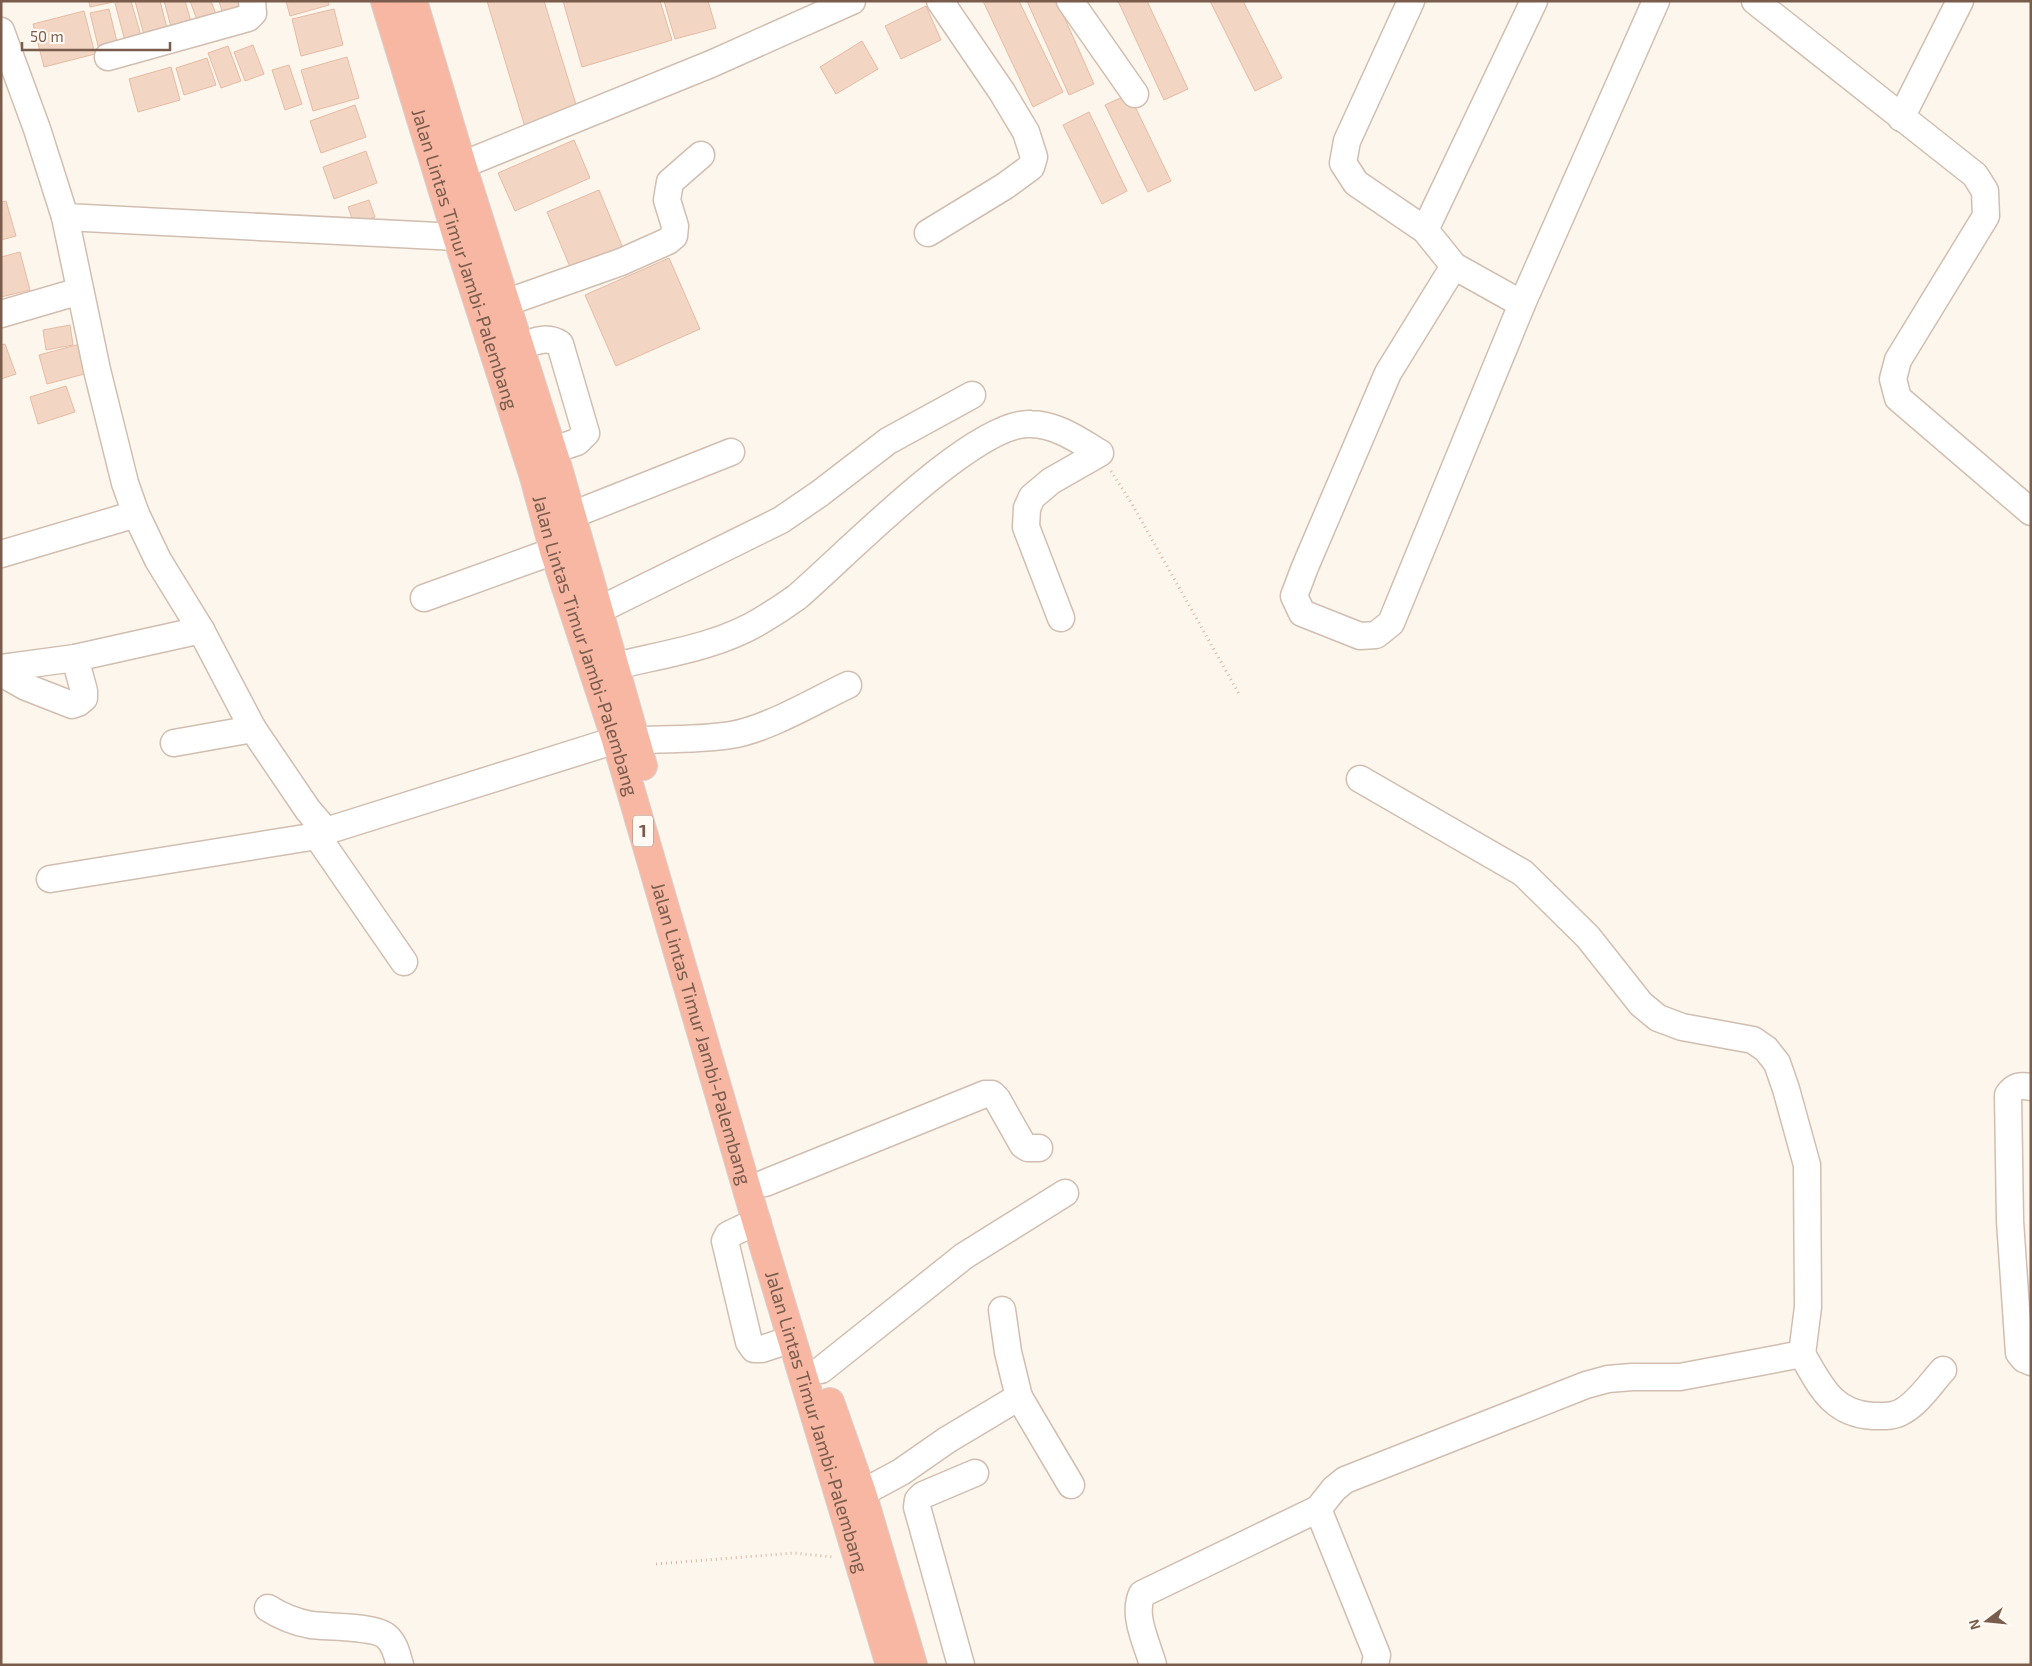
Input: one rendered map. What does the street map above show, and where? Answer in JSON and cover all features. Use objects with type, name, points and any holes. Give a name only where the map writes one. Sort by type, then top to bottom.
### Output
[{"type":"highway","name":"Jalan Lintas Timur Jambi-Palembang","points":[[385,1],[457,237],[529,419],[553,450],[615,666],[626,740],[757,1221],[890,1665]]},
{"type":"highway","name":"Jalan Lintas Timur Jambi-Palembang","points":[[413,1],[519,346],[529,419],[554,550],[626,740],[765,1183],[834,1415],[862,1493],[913,1665]]},
{"type":"street","points":[[108,56],[248,18],[253,13],[252,1]]},
{"type":"street","points":[[462,165],[711,64],[852,1]]},
{"type":"street","points":[[928,233],[1005,186],[1031,167],[1034,157],[1026,132],[1002,92],[940,1]]},
{"type":"street","points":[[1070,1],[1135,94]]},
{"type":"street","points":[[1411,1],[1347,141],[1343,164],[1356,183],[1425,230],[1454,266],[1522,304]]},
{"type":"street","points":[[1425,230],[1534,1]]},
{"type":"street","points":[[1454,266],[1388,373],[1304,567],[1294,596],[1302,613],[1360,636],[1376,635],[1391,623],[1522,304],[1656,1]]},
{"type":"street","points":[[1755,1],[1975,175],[1985,191],[1986,216],[1898,360],[1893,378],[1898,398],[2031,512]]},
{"type":"street","points":[[1901,118],[1960,1]]},
{"type":"street","points":[[2,34],[37,128],[65,217],[97,370],[125,483],[136,514],[171,583],[201,630],[236,693],[253,729],[308,810],[404,962]]},
{"type":"street","points":[[505,303],[621,262],[668,241],[674,236],[675,226],[667,200],[670,182],[701,156]]},
{"type":"street","points":[[65,217],[457,237]]},
{"type":"street","points":[[1,314],[80,291]]},
{"type":"street","points":[[519,346],[544,339],[553,340],[560,344],[586,433],[577,442],[553,450]]},
{"type":"street","points":[[599,610],[781,520],[819,494],[888,441],[972,395]]},
{"type":"street","points":[[615,666],[694,648],[731,637],[762,621],[796,598],[920,486],[984,439],[1011,426],[1031,424],[1064,431],[1100,453],[1050,481],[1032,497],[1027,508],[1026,527],[1062,618]]},
{"type":"street","points":[[572,515],[731,452]]},
{"type":"street","points":[[1,554],[136,514]]},
{"type":"street","points":[[424,598],[554,550]]},
{"type":"street","points":[[1,668],[75,658],[201,630]]},
{"type":"street","points":[[1,673],[26,687],[72,705],[84,698],[84,691],[75,658]]},
{"type":"street","points":[[50,879],[322,833],[626,740],[704,738],[733,735],[768,723],[848,685]]},
{"type":"street","points":[[174,743],[253,729]]},
{"type":"street","points":[[1360,779],[1523,873],[1588,937],[1634,995],[1658,1018],[1682,1027],[1753,1040],[1766,1049],[1777,1063],[1807,1165],[1808,1307],[1802,1354],[1823,1390],[1839,1406],[1860,1415],[1888,1416],[1902,1412],[1916,1400],[1943,1370]]},
{"type":"street","points":[[2031,1087],[2019,1086],[2012,1089],[2008,1095],[2010,1221],[2018,1352],[2024,1359],[2031,1362]]},
{"type":"street","points":[[765,1183],[985,1094],[992,1094],[997,1099],[1023,1145],[1028,1148],[1039,1148]]},
{"type":"street","points":[[820,1370],[964,1256],[1065,1194]]},
{"type":"street","points":[[757,1221],[728,1235],[725,1241],[749,1342],[754,1348],[762,1350],[792,1339]]},
{"type":"street","points":[[1002,1310],[1008,1352],[1019,1397],[1071,1485]]},
{"type":"street","points":[[1154,1665],[1138,1612],[1138,1602],[1142,1594],[1318,1509],[1334,1489],[1345,1480],[1586,1385],[1608,1379],[1680,1377],[1802,1354]]},
{"type":"street","points":[[862,1493],[901,1472],[948,1440],[1019,1397]]},
{"type":"street","points":[[961,1665],[917,1507],[918,1500],[923,1494],[975,1473]]},
{"type":"street","points":[[1318,1509],[1377,1655],[1375,1665]]},
{"type":"street","points":[[268,1608],[286,1619],[311,1625],[371,1630],[386,1636],[395,1648],[400,1665]]},
{"type":"path","points":[[1100,453],[1132,504],[1239,694]]},
{"type":"path","points":[[656,1564],[794,1553],[859,1558]]},
{"type":"building","points":[[89,1],[118,1],[90,7]]},
{"type":"building","points":[[131,1],[141,36],[125,41],[115,3]]},
{"type":"building","points":[[135,1],[160,1],[167,28],[144,35]]},
{"type":"building","points":[[164,1],[185,1],[193,28],[173,34]]},
{"type":"building","points":[[190,1],[211,1],[219,22],[200,28]]},
{"type":"building","points":[[219,1],[245,1],[247,8],[223,15]]},
{"type":"building","points":[[286,1],[328,1],[329,5],[290,16]]},
{"type":"building","points":[[487,1],[544,1],[578,111],[525,127]]},
{"type":"building","points":[[563,1],[660,1],[672,40],[582,67]]},
{"type":"building","points":[[664,1],[708,1],[716,28],[675,39]]},
{"type":"building","points":[[983,1],[1019,1],[1063,92],[1033,107]]},
{"type":"building","points":[[1027,1],[1057,1],[1094,84],[1069,95]]},
{"type":"building","points":[[1118,1],[1147,1],[1188,89],[1164,100]]},
{"type":"building","points":[[1210,1],[1243,1],[1282,78],[1255,91]]},
{"type":"building","points":[[926,6],[941,40],[901,59],[885,26]]},
{"type":"building","points":[[109,9],[118,46],[99,50],[90,13]]},
{"type":"building","points":[[334,9],[343,45],[301,56],[292,19]]},
{"type":"building","points":[[84,11],[95,54],[44,67],[33,24]]},
{"type":"building","points":[[862,41],[878,69],[836,94],[820,67]]},
{"type":"building","points":[[253,45],[264,74],[245,81],[234,52]]},
{"type":"building","points":[[228,46],[241,81],[221,88],[208,53]]},
{"type":"building","points":[[347,57],[359,98],[313,111],[301,70]]},
{"type":"building","points":[[207,58],[216,85],[184,95],[176,68]]},
{"type":"building","points":[[289,65],[302,104],[285,110],[272,70]]},
{"type":"building","points":[[171,67],[180,100],[138,112],[129,79]]},
{"type":"building","points":[[1129,94],[1171,181],[1148,192],[1105,105]]},
{"type":"building","points":[[355,105],[366,137],[321,153],[310,121]]},
{"type":"building","points":[[1089,112],[1127,191],[1102,204],[1063,125]]},
{"type":"building","points":[[574,140],[590,178],[515,211],[498,173]]},
{"type":"building","points":[[366,151],[377,183],[334,199],[323,167]]},
{"type":"building","points":[[599,190],[625,253],[573,274],[547,212]]},
{"type":"building","points":[[369,200],[375,217],[354,224],[348,207]]},
{"type":"building","points":[[6,201],[16,236],[1,240],[1,202]]},
{"type":"building","points":[[20,252],[30,290],[1,297],[1,257]]},
{"type":"building","points":[[669,258],[700,329],[616,366],[585,295]]},
{"type":"building","points":[[70,325],[73,345],[46,350],[43,330]]},
{"type":"building","points":[[5,344],[16,374],[1,379],[1,345]]},
{"type":"building","points":[[80,344],[88,373],[47,384],[39,355]]},
{"type":"building","points":[[66,386],[75,412],[38,424],[30,397]]}]
